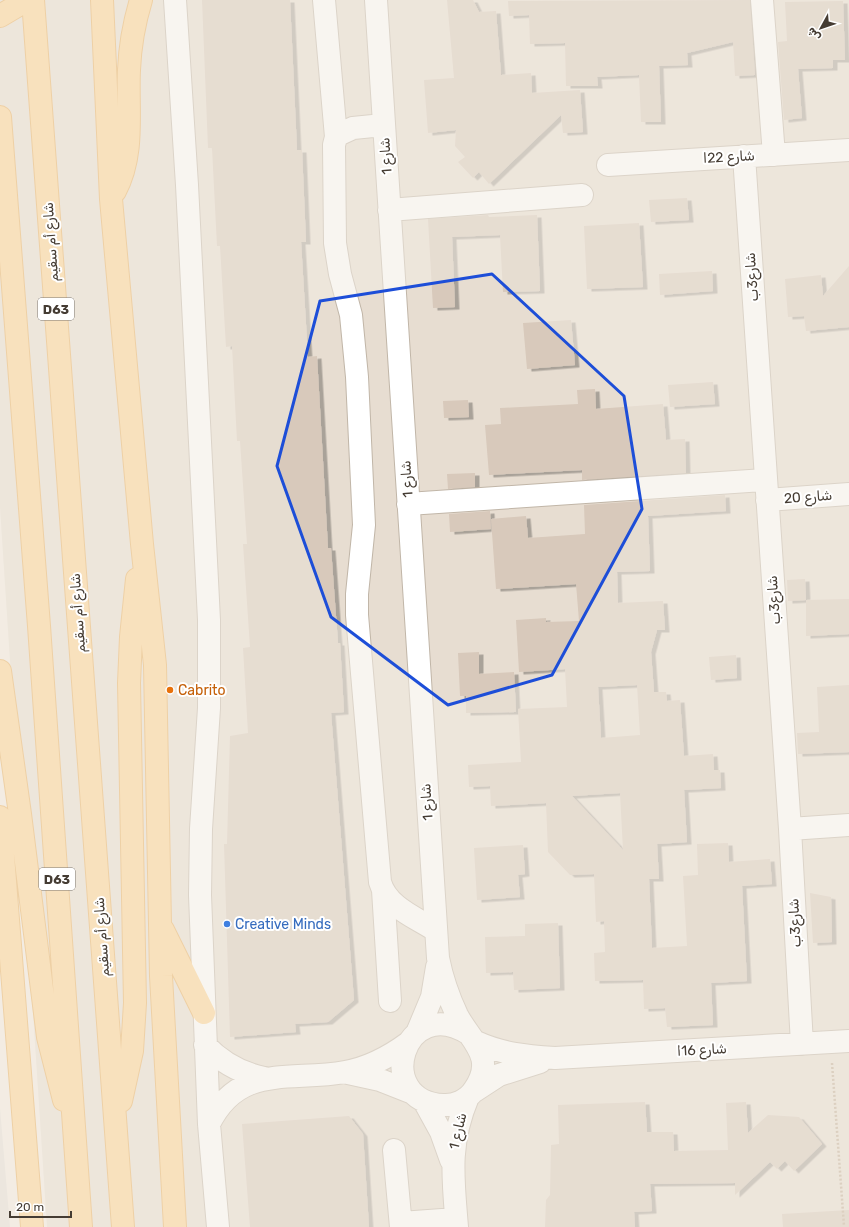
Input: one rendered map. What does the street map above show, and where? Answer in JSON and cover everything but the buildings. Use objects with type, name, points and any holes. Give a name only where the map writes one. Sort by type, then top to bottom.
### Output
[{"type":"main road","points":[[0,16],[27,0]]},
{"type":"main road","name":"شارع أم سقيم","points":[[33,0],[123,1227]]},
{"type":"main road","points":[[102,0],[111,199],[142,544],[155,666],[161,976],[175,1227]]},
{"type":"main road","points":[[111,199],[121,180],[126,158],[129,128],[130,50],[141,0]]},
{"type":"main road","name":"D63","points":[[0,117],[39,626],[81,1227]]},
{"type":"main road","points":[[116,1120],[128,1074],[134,1027],[129,684],[131,637],[142,544]]},
{"type":"main road","points":[[0,671],[20,814],[48,1037],[58,1082],[75,1131]]},
{"type":"main road","points":[[0,817],[32,1227]]},
{"type":"main road","points":[[160,924],[204,1013]]},
{"type":"street","points":[[175,0],[187,185],[209,620],[209,708],[200,862],[205,1045],[209,1124],[218,1227]]},
{"type":"street","points":[[324,0],[336,137],[334,154],[335,244],[340,274],[348,302],[353,328],[363,510],[363,531],[357,594],[357,616],[380,874],[383,890],[390,1001]]},
{"type":"street","name":"شارع 1","points":[[376,0],[435,930],[442,978],[449,998],[473,1038]]},
{"type":"street","points":[[762,0],[774,155]]},
{"type":"street","points":[[336,137],[353,128],[383,124]]},
{"type":"street","name":"شارع 22ا","points":[[608,165],[849,150]]},
{"type":"street","name":"شارع3ب","points":[[744,156],[790,829],[802,1044]]},
{"type":"street","points":[[390,210],[582,195]]},
{"type":"street","name":"شارع 20","points":[[408,504],[766,490],[849,494]]},
{"type":"street","points":[[790,829],[849,825]]},
{"type":"street","points":[[383,890],[396,906],[435,930]]},
{"type":"street","name":"شارع 1","points":[[412,1038],[432,997],[438,958]]},
{"type":"street","points":[[209,1124],[217,1110],[227,1098],[245,1086],[264,1078],[344,1072],[378,1062],[426,1027],[438,1024],[449,1024],[473,1038],[482,1054],[483,1068],[480,1081],[470,1094],[458,1103],[446,1106],[435,1105],[380,1080],[344,1072]]},
{"type":"street","points":[[412,1038],[403,1055],[402,1069],[405,1082],[418,1097]]},
{"type":"street","name":"شارع 16ا","points":[[473,1038],[489,1048],[515,1055],[555,1058],[840,1041]]},
{"type":"street","points":[[205,1045],[214,1055],[237,1070],[264,1078]]},
{"type":"street","name":"شارع 16ا","points":[[470,1094],[499,1075],[513,1069],[555,1058]]},
{"type":"street","name":"شارع 1","points":[[457,1223],[452,1165],[456,1130],[470,1094]]},
{"type":"street","name":"شارع 1","points":[[418,1097],[440,1132],[452,1165]]},
{"type":"street","points":[[394,1150],[401,1225],[457,1223]]},
{"type":"path","points":[[840,1041],[844,1226]]},
{"type":"highlighted area","points":[[492,274],[624,396],[642,509],[552,675],[448,705],[331,617],[277,466],[320,301]]},
{"type":"shaded area","points":[[0,0],[849,0],[849,1227],[47,1227],[0,508]]},
{"type":"shaded area","points":[[0,1108],[10,1227],[0,1227]]},
{"type":"place","name":"Cabrito","points":[[170,690]]},
{"type":"place","name":"Creative Minds","points":[[227,924]]}]
